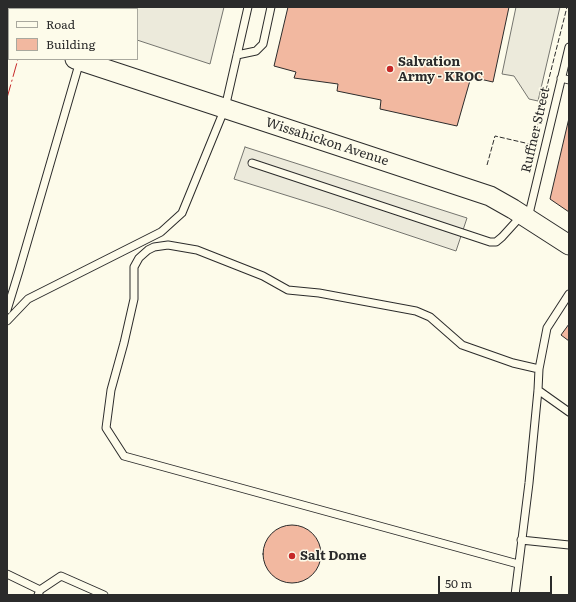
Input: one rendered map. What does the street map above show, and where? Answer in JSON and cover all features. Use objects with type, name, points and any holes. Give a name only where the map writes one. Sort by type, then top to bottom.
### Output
[{"type":"street","name":"Wissahickon Avenue","points":[[78,60],[477,192],[502,202],[569,245]]},
{"type":"lane","points":[[7,321],[28,299],[161,232],[182,213],[225,108],[248,7]]},
{"type":"lane","points":[[237,55],[256,51],[263,44],[271,7]]},
{"type":"lane","name":"Ruffner Street","points":[[525,216],[569,47]]},
{"type":"lane","points":[[7,310],[16,284],[78,60]]},
{"type":"lane","points":[[561,78],[569,80]]},
{"type":"lane","points":[[252,163],[490,242],[496,242],[525,216]]},
{"type":"lane","points":[[518,564],[124,456],[106,428],[111,390],[134,299],[134,267],[139,258],[148,250],[154,247],[168,245],[197,250],[263,276],[288,290],[319,293],[416,311],[430,318],[462,345],[539,369]]},
{"type":"lane","points":[[515,595],[538,390],[539,369],[547,328],[568,299]]},
{"type":"lane","points":[[538,390],[569,412]]},
{"type":"lane","points":[[521,540],[569,545]]},
{"type":"lane","points":[[7,574],[39,592],[61,576],[104,595]]},
{"type":"shaded area","points":[[224,7],[210,64],[138,40],[138,8],[74,8]]},
{"type":"shaded area","points":[[516,7],[560,7],[538,101],[529,99],[514,76],[502,74]]},
{"type":"shaded area","points":[[245,147],[467,218],[456,251],[234,179]]},
{"type":"building","name":"Salvation Army - KROC","points":[[288,7],[509,7],[493,82],[471,77],[457,126],[380,109],[381,100],[337,91],[338,84],[294,78],[296,72],[274,66]]},
{"type":"building","points":[[569,118],[569,212],[550,199]]},
{"type":"building","points":[[569,324],[569,341],[561,335]]},
{"type":"building","name":"Salt Dome","points":[[292,525],[303,527],[316,538],[319,543],[321,554],[319,565],[308,578],[303,581],[292,583],[281,581],[268,570],[265,565],[263,554],[265,543],[276,530],[281,527]]},
{"type":"fence","points":[[487,165],[495,136],[534,145],[540,114],[567,7]]},
{"type":"power","points":[[7,98],[18,60]]},
{"type":"place","name":"Salvation Army - KROC","points":[[390,69]]},
{"type":"place","name":"Salt Dome","points":[[292,556]]}]
